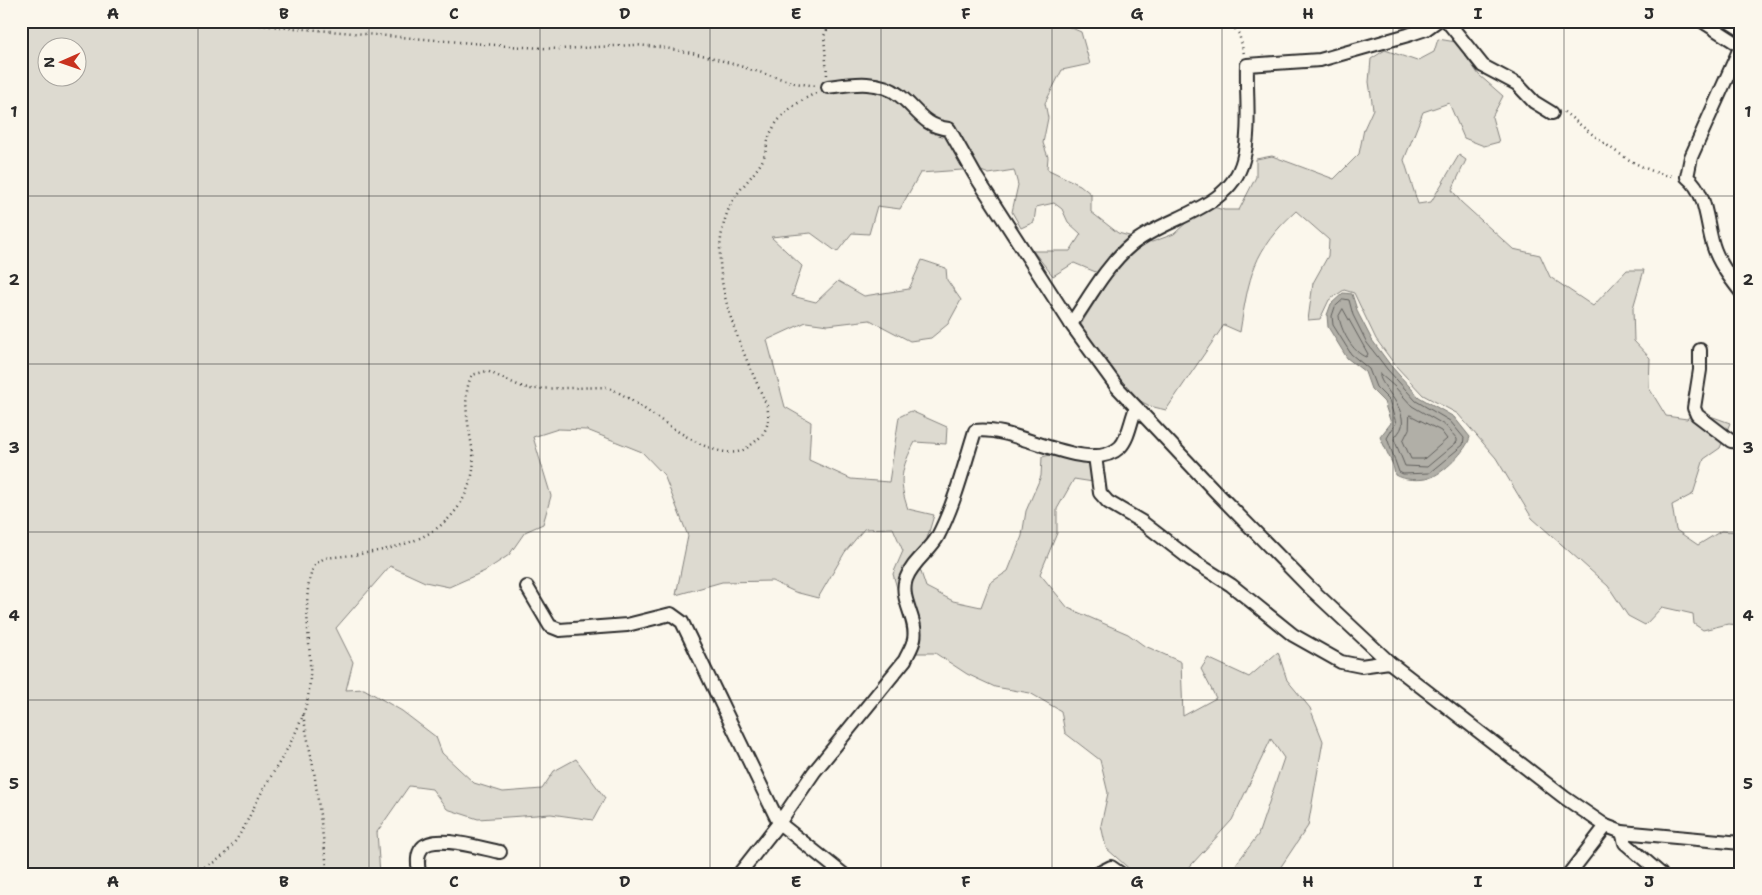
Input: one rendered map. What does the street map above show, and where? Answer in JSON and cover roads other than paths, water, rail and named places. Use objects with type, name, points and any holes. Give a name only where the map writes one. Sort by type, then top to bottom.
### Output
[{"type":"street","points":[[1071,324],[1111,266],[1130,245],[1220,196],[1233,180],[1243,161],[1247,65],[1320,60],[1408,36],[1426,29],[1437,21]]},
{"type":"street","points":[[1447,21],[1483,66],[1517,84],[1534,102],[1552,113]]},
{"type":"street","points":[[1702,21],[1741,46],[1691,157],[1687,177],[1697,185],[1713,246],[1731,280],[1741,292]]},
{"type":"street","points":[[828,87],[861,82],[885,88],[899,94],[926,122],[937,128],[948,129],[975,175],[1071,324],[1118,387],[1308,586],[1389,662],[1565,798],[1606,826],[1622,832],[1741,843]]},
{"type":"street","points":[[1700,350],[1700,370],[1694,408],[1701,419],[1731,441],[1741,442]]},
{"type":"street","points":[[739,874],[779,823],[814,772],[905,660],[914,639],[914,624],[907,603],[906,580],[912,569],[937,538],[947,515],[975,431],[988,429],[1062,451],[1095,456],[1106,455],[1120,447],[1136,408]]},
{"type":"street","points":[[1095,456],[1100,493],[1108,502],[1142,522],[1190,559],[1231,585],[1293,635],[1341,662],[1361,666],[1389,662]]},
{"type":"street","points":[[527,587],[550,626],[560,630],[627,625],[671,614],[682,622],[779,823],[843,874]]},
{"type":"street","points":[[1569,874],[1606,826]]},
{"type":"street","points":[[1622,832],[1625,843],[1661,874]]},
{"type":"street","points":[[419,874],[418,857],[421,848],[428,842],[445,841],[500,852]]},
{"type":"street","points":[[1097,874],[1111,867],[1121,874]]},
{"type":"water","points":[[1343,293],[1352,294],[1358,313],[1372,340],[1391,366],[1419,397],[1454,417],[1470,437],[1459,455],[1435,476],[1416,480],[1395,475],[1393,465],[1380,437],[1391,423],[1384,402],[1371,389],[1365,372],[1347,358],[1328,327],[1327,315],[1331,304]]}]
